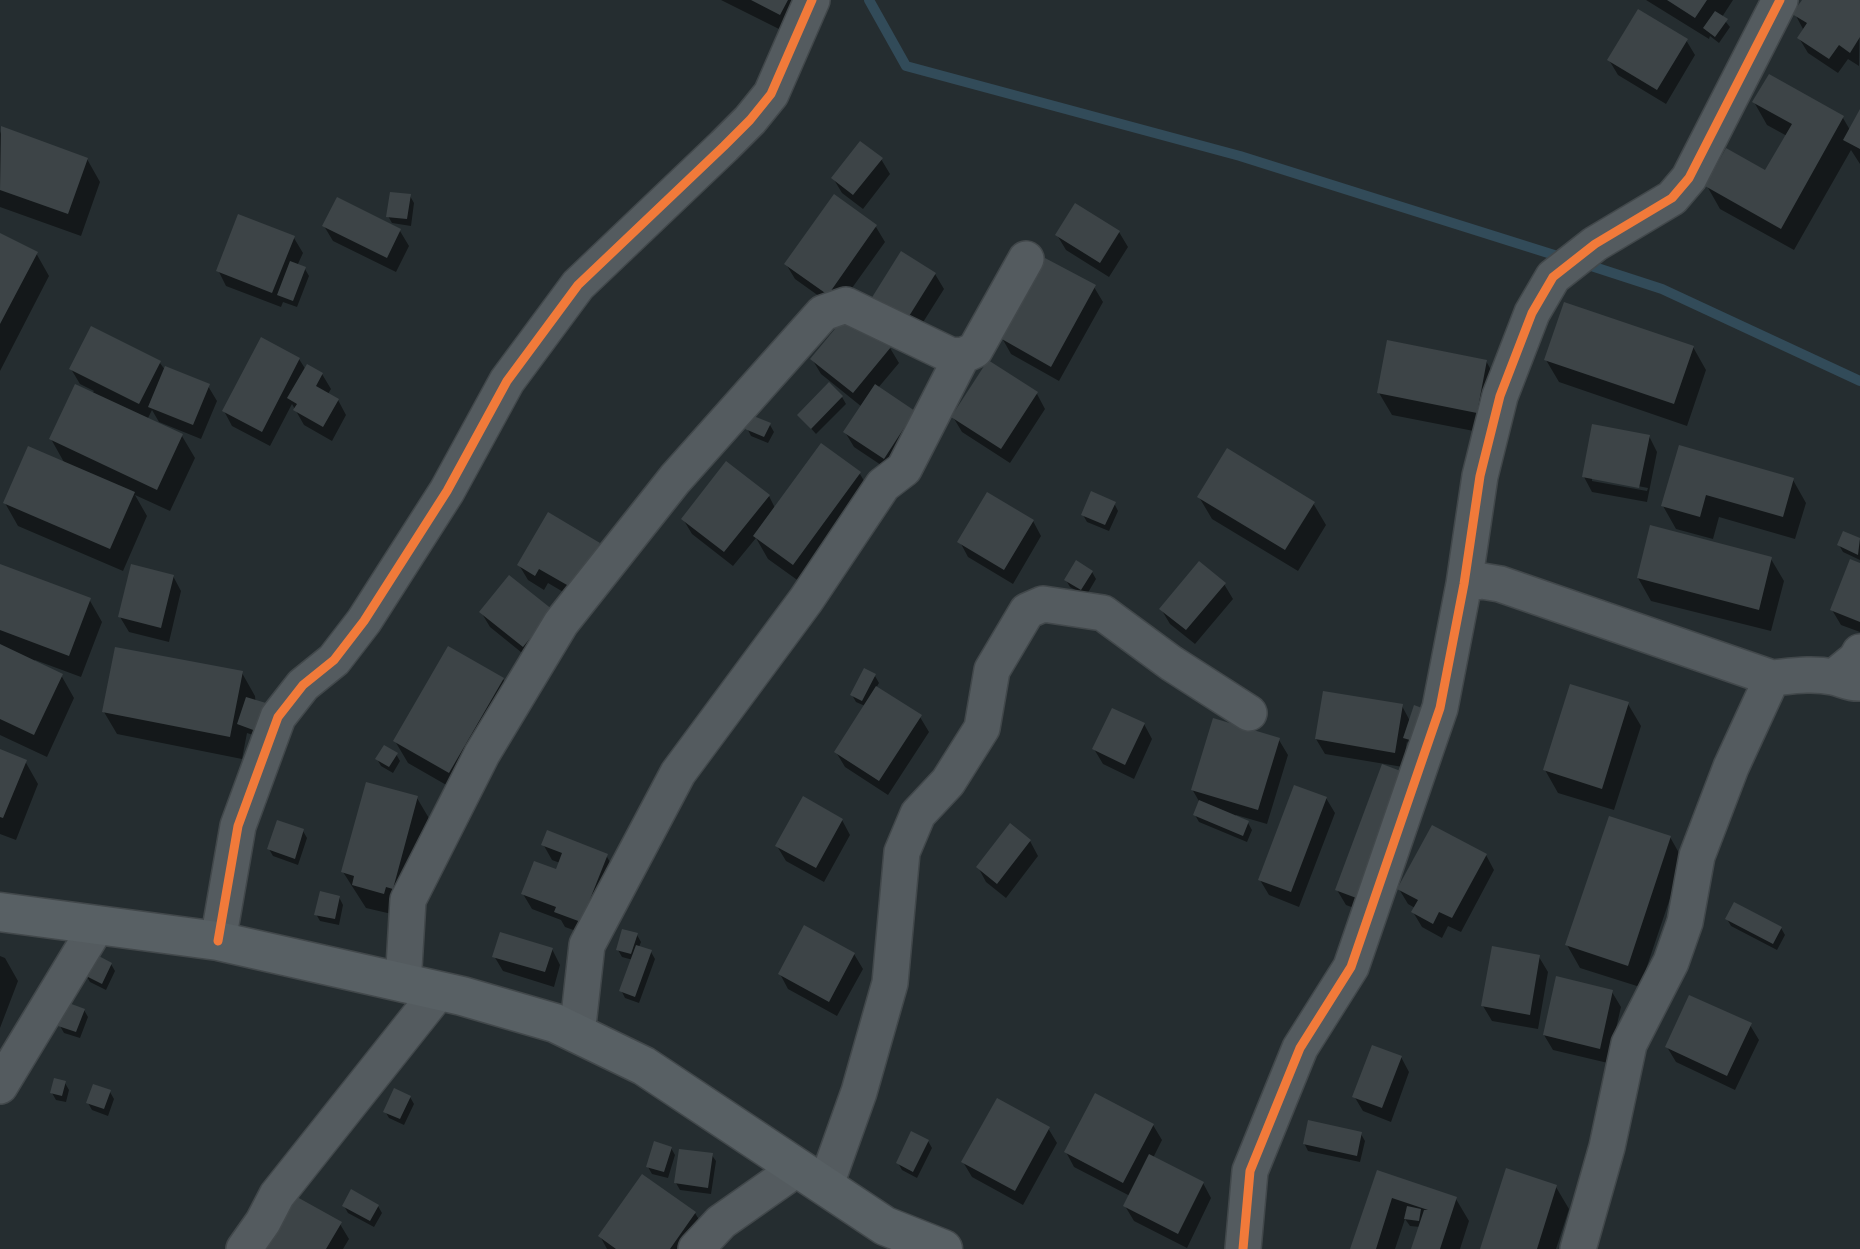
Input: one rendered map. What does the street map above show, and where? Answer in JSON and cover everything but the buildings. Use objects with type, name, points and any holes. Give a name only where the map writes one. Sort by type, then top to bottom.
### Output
[{"type":"street","points":[[218,942],[237,826],[278,717],[303,685],[334,660],[365,621],[447,491],[507,381],[578,285],[733,137],[771,94],[812,0]]},
{"type":"street","points":[[1243,1249],[1250,1171],[1300,1048],[1351,967],[1440,708],[1464,584],[1480,475],[1500,396],[1532,313],[1553,278],[1595,244],[1672,198],[1689,178],[1780,0]]},
{"type":"street","points":[[244,1249],[277,1195],[421,987],[408,900],[482,754],[561,623],[676,479],[823,313],[846,305],[950,355],[962,356],[975,350],[1026,259]]},
{"type":"street","points":[[577,1034],[587,945],[678,773],[807,600],[883,485],[904,469],[962,356]]},
{"type":"street","points":[[1464,584],[1482,581],[1500,584],[1772,678],[1806,674],[1853,678]]},
{"type":"street","points":[[696,1249],[721,1222],[811,1177],[859,1092],[890,983],[902,852],[918,814],[948,782],[982,728],[992,670],[1027,611],[1043,604],[1102,613],[1171,663],[1249,713]]},
{"type":"street","points":[[1578,1249],[1607,1147],[1629,1044],[1671,962],[1685,922],[1697,856],[1731,767],[1772,678]]},
{"type":"street","points":[[0,912],[218,942],[421,987],[555,1023],[643,1066],[885,1226],[943,1249]]},
{"type":"street","points":[[0,1086],[98,924]]},
{"type":"waterway","points":[[869,0],[906,66],[1240,156],[1567,259]]},
{"type":"waterway","points":[[1582,263],[1662,289],[1860,381]]},
{"type":"cycle path","points":[[218,941],[238,826],[278,717],[303,685],[334,660],[364,621],[447,491],[507,381],[578,285],[724,146],[771,94],[812,0]]},
{"type":"cycle path","points":[[1243,1249],[1250,1171],[1300,1048],[1351,967],[1440,708],[1464,584],[1480,476],[1500,396],[1532,313],[1553,277],[1595,244],[1672,198],[1689,178],[1780,0]]}]
